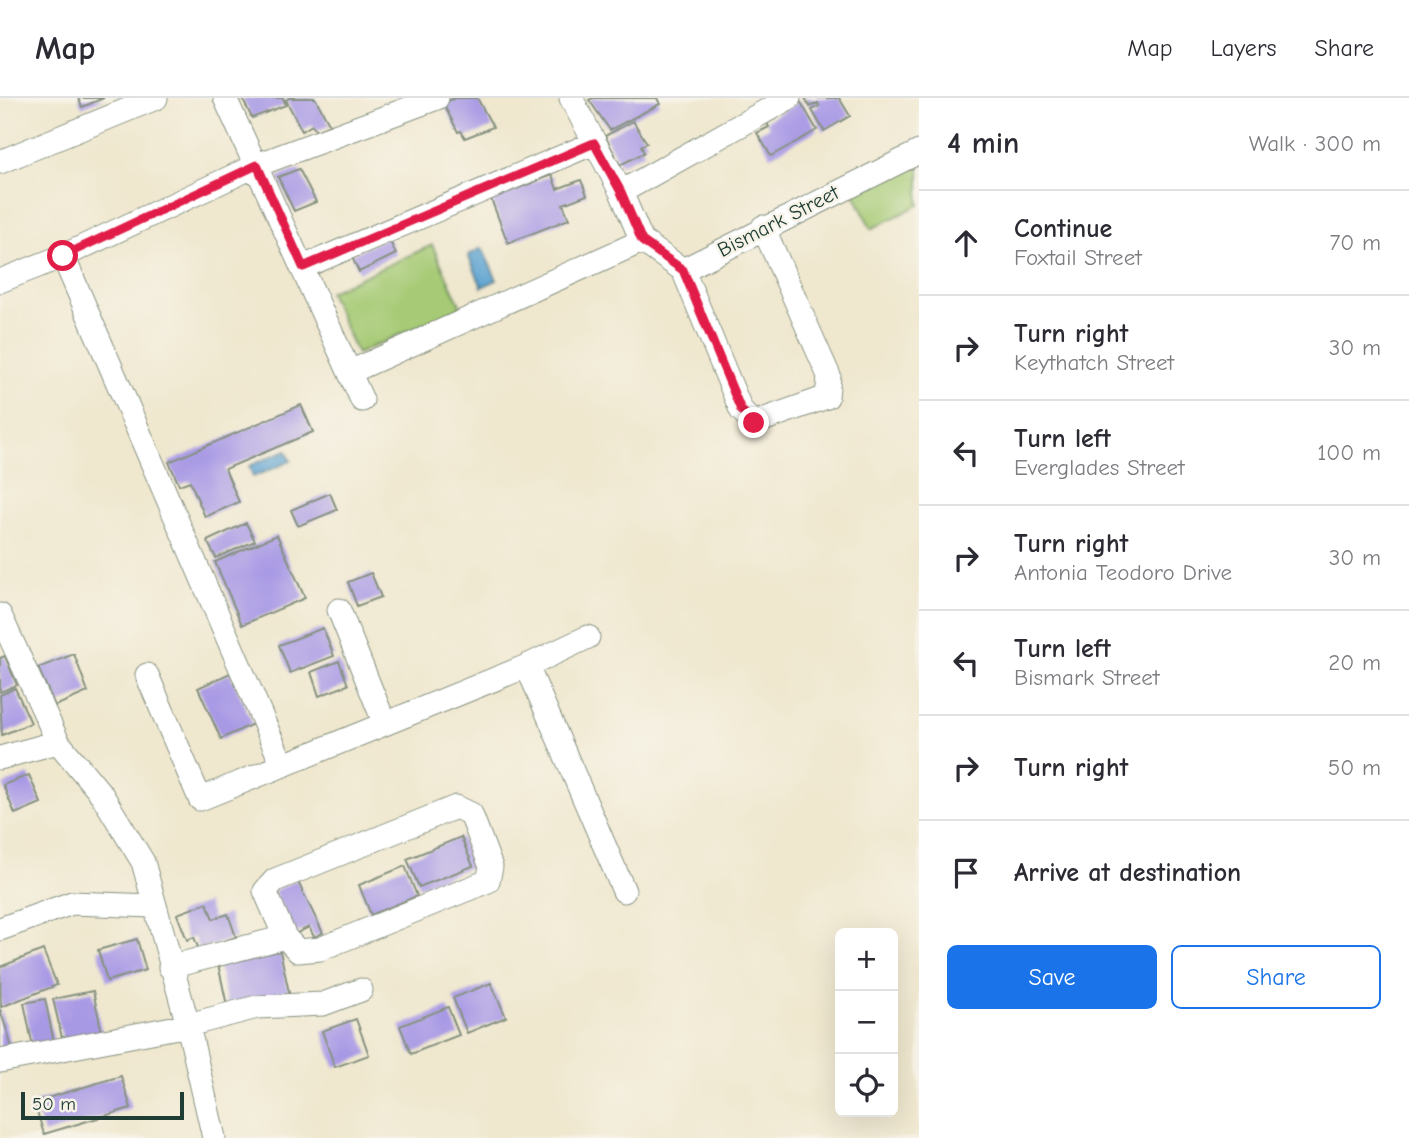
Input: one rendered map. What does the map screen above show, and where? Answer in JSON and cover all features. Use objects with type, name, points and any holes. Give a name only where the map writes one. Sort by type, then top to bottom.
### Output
[{"type":"street","points":[[0,162],[126,104],[156,98]]},
{"type":"street","points":[[225,98],[362,400]]},
{"type":"street","points":[[0,281],[63,256],[257,165],[436,98]]},
{"type":"street","points":[[621,192],[789,98]]},
{"type":"street","points":[[573,99],[621,192],[642,241],[683,270],[741,410],[754,423],[827,397],[829,376],[763,227]]},
{"type":"street","points":[[303,267],[594,143]]},
{"type":"street","name":"Bismark Street","points":[[683,270],[763,227],[919,152]]},
{"type":"street","points":[[350,372],[642,241]]},
{"type":"street","points":[[63,256],[282,764]]},
{"type":"street","points":[[340,610],[384,722]]},
{"type":"street","points":[[0,615],[5,639],[58,742],[102,796],[143,862],[188,1025],[214,1138]]},
{"type":"street","points":[[147,675],[200,799],[527,666],[588,637]]},
{"type":"street","points":[[527,666],[624,891]]},
{"type":"street","points":[[0,758],[58,742]]},
{"type":"street","points":[[456,807],[471,814],[491,867],[488,881],[320,949],[298,951],[285,937],[265,891],[275,880],[456,807]]},
{"type":"street","points":[[0,929],[72,903],[153,906]]},
{"type":"street","points":[[170,967],[285,937]]},
{"type":"street","points":[[0,1061],[188,1025],[257,1007],[323,1004],[360,990]]},
{"type":"green space","points":[[919,161],[919,205],[871,229],[854,193]]},
{"type":"green space","points":[[432,245],[461,307],[357,354],[329,292]]},
{"type":"water","points":[[482,248],[497,280],[482,287],[468,255]]},
{"type":"water","points":[[286,450],[291,461],[253,477],[249,466]]},
{"type":"building","points":[[78,98],[104,98],[82,107]]},
{"type":"building","points":[[242,98],[283,98],[286,105],[252,118]]},
{"type":"building","points":[[315,98],[330,125],[316,131],[312,125],[302,131],[286,100]]},
{"type":"building","points":[[455,98],[477,98],[493,127],[465,138],[461,131],[458,132],[443,103]]},
{"type":"building","points":[[657,98],[660,104],[610,130],[589,100]]},
{"type":"building","points":[[805,98],[839,98],[850,116],[824,131],[812,110],[819,106],[818,103],[810,107]]},
{"type":"building","points":[[800,101],[817,130],[771,156],[757,133],[769,127],[766,121]]},
{"type":"building","points":[[633,121],[647,143],[641,146],[644,153],[620,165],[605,136]]},
{"type":"building","points":[[299,169],[316,202],[294,211],[278,177]]},
{"type":"building","points":[[552,175],[557,189],[581,180],[587,195],[563,204],[569,219],[508,243],[491,199]]},
{"type":"building","points":[[388,237],[396,254],[359,272],[351,255]]},
{"type":"building","points":[[301,405],[313,432],[225,469],[239,502],[205,517],[190,481],[179,485],[169,462]]},
{"type":"building","points":[[330,493],[337,510],[298,526],[291,510]]},
{"type":"building","points":[[246,523],[255,541],[216,558],[207,541]]},
{"type":"building","points":[[277,535],[305,598],[242,625],[215,562]]},
{"type":"building","points":[[371,573],[381,597],[357,606],[348,582]]},
{"type":"building","points":[[323,628],[334,656],[290,673],[279,645]]},
{"type":"building","points":[[74,654],[88,692],[55,706],[38,668]]},
{"type":"building","points":[[5,656],[17,685],[0,692],[0,658]]},
{"type":"building","points":[[339,661],[348,685],[319,696],[311,672]]},
{"type":"building","points":[[230,673],[253,724],[221,739],[198,688]]},
{"type":"building","points":[[15,688],[31,723],[2,735],[0,695]]},
{"type":"building","points":[[29,775],[41,803],[15,814],[3,785]]},
{"type":"building","points":[[461,837],[473,866],[419,887],[407,859]]},
{"type":"building","points":[[405,866],[417,896],[371,915],[359,885]]},
{"type":"building","points":[[297,880],[323,933],[314,937],[309,927],[295,934],[274,891]]},
{"type":"building","points":[[207,903],[213,919],[228,914],[236,937],[199,950],[194,937],[187,940],[177,914]]},
{"type":"building","points":[[137,939],[146,970],[107,981],[98,950]]},
{"type":"building","points":[[43,950],[57,985],[1,1007],[0,967]]},
{"type":"building","points":[[280,951],[290,997],[228,1010],[218,964]]},
{"type":"building","points":[[491,983],[506,1017],[467,1033],[453,998]]},
{"type":"building","points":[[93,991],[103,1038],[64,1046],[53,999]]},
{"type":"building","points":[[45,999],[55,1047],[34,1052],[24,1003]]},
{"type":"building","points":[[448,1007],[459,1035],[411,1054],[400,1026]]},
{"type":"building","points":[[0,1009],[14,1054],[0,1058]]},
{"type":"building","points":[[356,1019],[369,1055],[335,1067],[322,1031]]},
{"type":"building","points":[[121,1076],[131,1108],[44,1134],[34,1102]]},
{"type":"route","points":[[63,256],[257,165],[303,267],[594,143],[621,192],[642,241],[683,270],[741,410],[754,423]]}]
